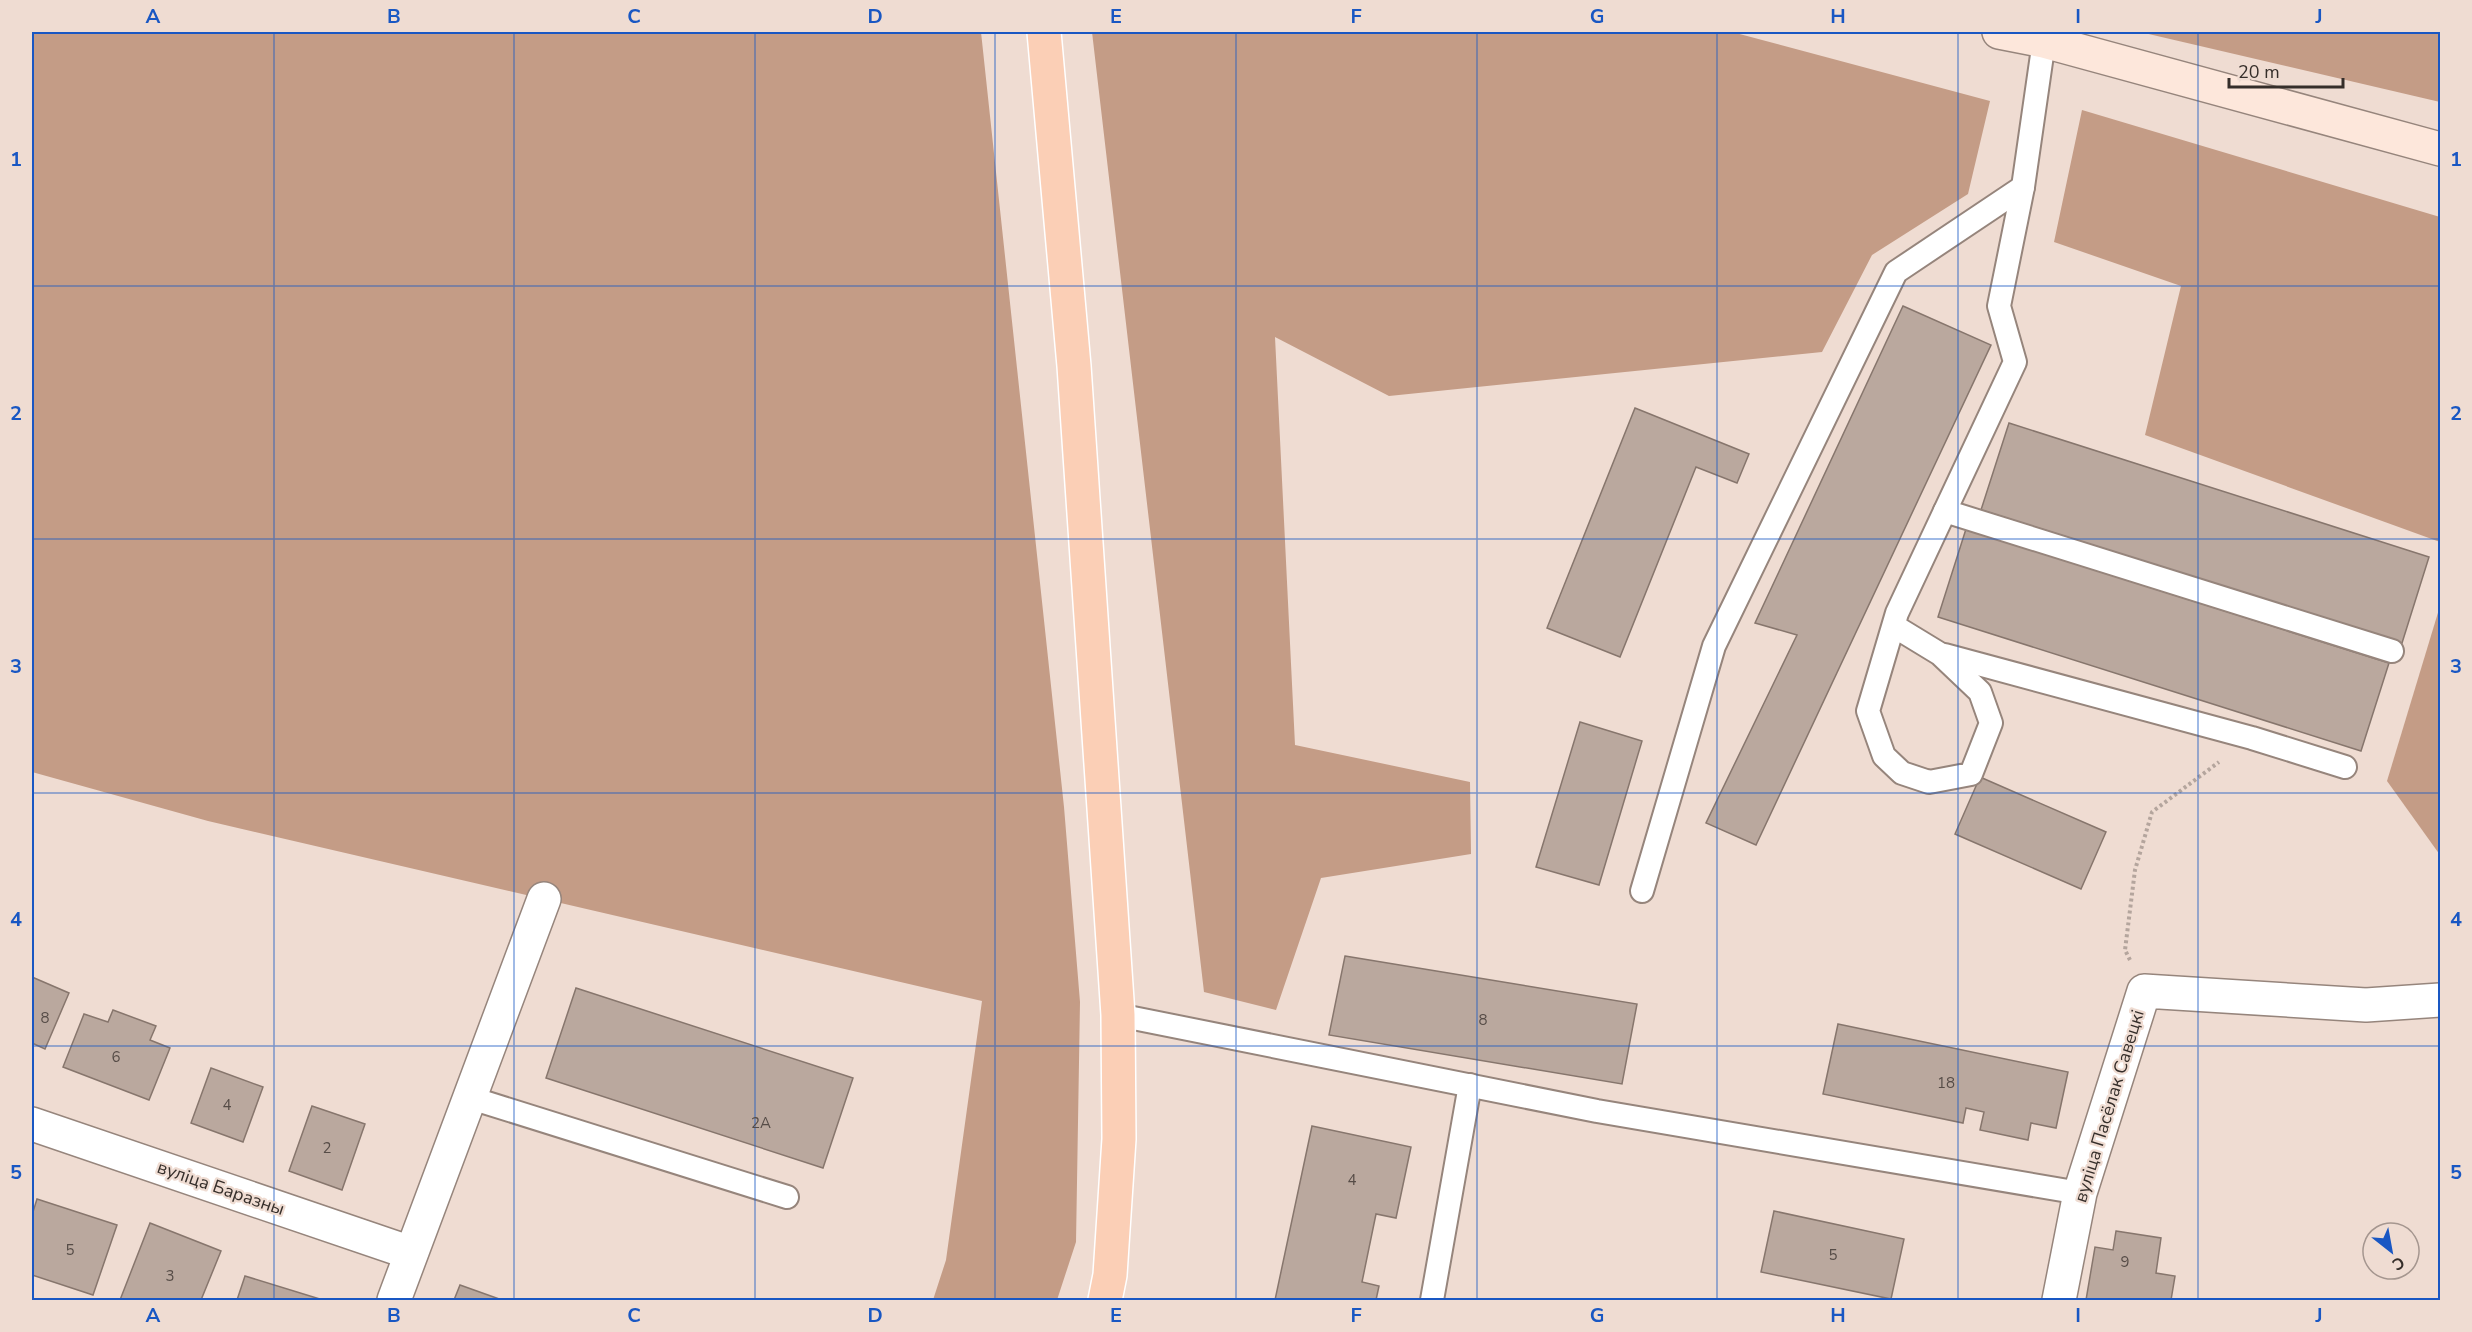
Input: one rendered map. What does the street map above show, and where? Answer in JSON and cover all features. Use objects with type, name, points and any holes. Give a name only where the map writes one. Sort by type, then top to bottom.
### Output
[{"type":"main road","points":[[1044,32],[1074,366],[1118,1015],[1119,1139],[1110,1275],[1105,1300]]},
{"type":"street","points":[[1999,32],[2044,40],[2440,149]]},
{"type":"street","points":[[394,1300],[544,899]]},
{"type":"street","name":"вуліца Пасёлак Савецкі","points":[[2059,1300],[2080,1193],[2144,991],[2366,1005],[2440,1000]]},
{"type":"street","name":"вуліца Баразны","points":[[32,1124],[411,1252]]},
{"type":"lane","points":[[1894,626],[1940,654],[1980,692],[1991,723],[1971,774],[1929,782],[1902,773],[1884,756],[1868,711],[1897,613],[2015,362],[1999,306],[2023,187],[2044,40]]},
{"type":"lane","points":[[1642,891],[1714,646],[1896,272],[2023,187]]},
{"type":"lane","points":[[1945,511],[2392,651]]},
{"type":"lane","points":[[1940,654],[2252,738],[2345,767]]},
{"type":"lane","points":[[1118,1015],[1609,1113],[2080,1193]]},
{"type":"lane","points":[[1432,1300],[1470,1085]]},
{"type":"lane","points":[[471,1098],[787,1197]]},
{"type":"path","points":[[2144,991],[2126,950],[2134,870],[2152,812],[2252,738]]},
{"type":"shaded area","points":[[32,32],[981,32],[1064,807],[1080,1002],[1076,1242],[1057,1300],[933,1300],[946,1260],[982,1001],[208,821],[32,772]]},
{"type":"shaded area","points":[[1092,32],[1732,32],[1990,101],[1968,194],[1872,255],[1822,352],[1389,396],[1275,337],[1295,745],[1470,782],[1471,854],[1321,878],[1276,1010],[1204,992]]},
{"type":"shaded area","points":[[2140,32],[2440,32],[2440,102]]},
{"type":"shaded area","points":[[2082,110],[2440,217],[2440,542],[2145,435],[2181,286],[2054,242]]},
{"type":"shaded area","points":[[2440,606],[2440,855],[2387,781]]},
{"type":"building","points":[[1903,306],[1991,345],[1756,845],[1706,823],[1797,635],[1755,623]]},
{"type":"building","points":[[1635,408],[1749,454],[1737,483],[1696,467],[1620,657],[1547,628]]},
{"type":"building","points":[[2009,423],[2429,557],[2402,643],[1981,510]]},
{"type":"building","points":[[1966,529],[2389,663],[2361,751],[1938,617]]},
{"type":"building","points":[[1580,722],[1642,741],[1599,885],[1536,867]]},
{"type":"building","points":[[1980,777],[2106,832],[2081,889],[1955,834]]},
{"type":"building","points":[[1345,956],[1637,1004],[1622,1084],[1329,1035]]},
{"type":"building","points":[[32,977],[69,993],[45,1049],[32,1043]]},
{"type":"building","points":[[576,988],[853,1078],[823,1168],[546,1078]]},
{"type":"building","points":[[113,1010],[156,1026],[150,1040],[170,1048],[149,1100],[63,1067],[84,1014],[108,1022]]},
{"type":"building","points":[[1838,1024],[2068,1072],[2056,1128],[2031,1123],[2028,1140],[1980,1130],[1984,1112],[1966,1108],[1963,1123],[1823,1094]]},
{"type":"building","points":[[211,1068],[263,1087],[243,1142],[191,1123]]},
{"type":"building","points":[[312,1106],[365,1124],[342,1190],[289,1171]]},
{"type":"building","points":[[1312,1126],[1411,1147],[1396,1218],[1376,1214],[1362,1282],[1379,1286],[1376,1300],[1275,1300]]},
{"type":"building","points":[[37,1199],[117,1225],[93,1295],[32,1275],[32,1215]]},
{"type":"building","points":[[1774,1211],[1904,1239],[1891,1299],[1761,1272]]},
{"type":"building","points":[[150,1223],[221,1251],[201,1300],[120,1300]]},
{"type":"building","points":[[2116,1231],[2161,1238],[2156,1273],[2175,1276],[2171,1300],[2086,1300],[2095,1247],[2113,1250]]},
{"type":"building","points":[[245,1276],[323,1300],[237,1300]]},
{"type":"building","points":[[460,1285],[502,1300],[454,1300]]}]
